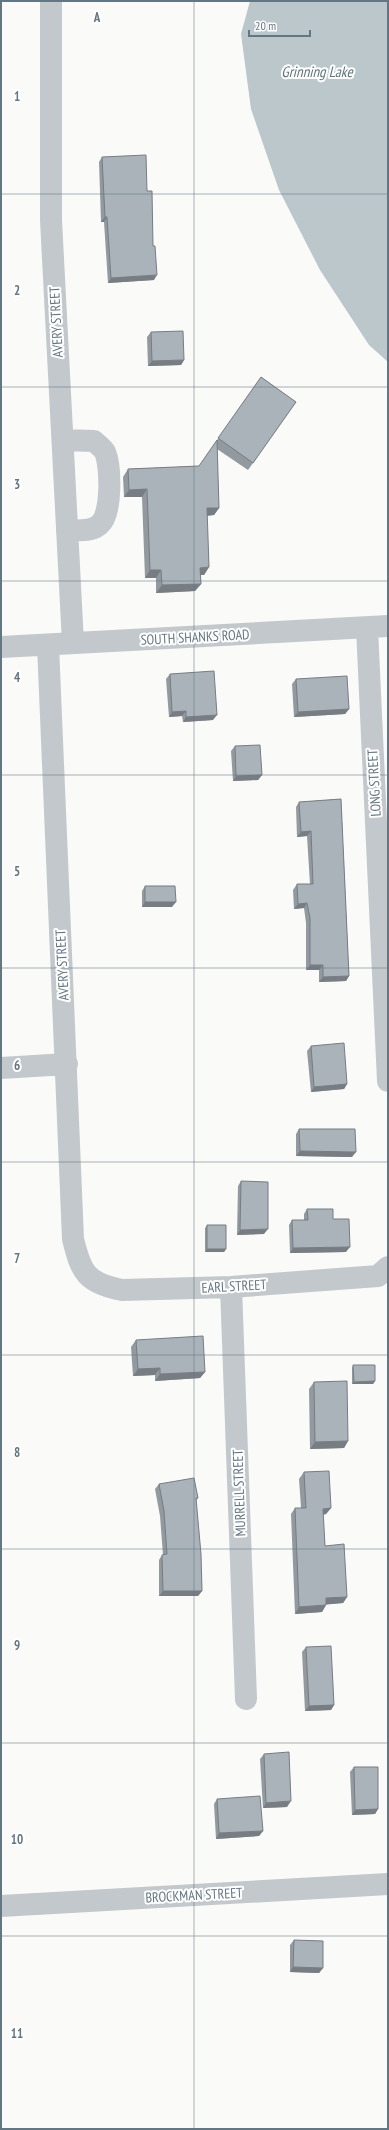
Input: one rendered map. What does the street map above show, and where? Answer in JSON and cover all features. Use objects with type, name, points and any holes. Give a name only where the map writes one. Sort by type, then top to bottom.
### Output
[{"type":"street","name":"AVERY STREET","points":[[51,1],[51,220],[73,643]]},
{"type":"street","points":[[62,440],[94,441],[105,452],[108,466],[109,497],[107,513],[100,524],[91,529],[67,531]]},
{"type":"street","name":"SOUTH SHANKS ROAD","points":[[1,646],[48,645],[378,627]]},
{"type":"street","name":"LONG STREET","points":[[378,627],[388,1081]]},
{"type":"street","name":"AVERY STREET","points":[[48,645],[67,1064],[73,1239],[80,1266],[92,1279]]},
{"type":"street","points":[[1,1068],[67,1064]]},
{"type":"street","name":"EARL STREET","points":[[92,1279],[107,1287],[122,1290],[231,1287],[383,1272]]},
{"type":"street","name":"MURRELL STREET","points":[[231,1287],[246,1699]]},
{"type":"street","name":"BROCKMAN STREET","points":[[1,1906],[388,1884]]},
{"type":"water","name":"Grinning Lake","points":[[250,1],[388,1],[388,362],[369,345],[320,270],[279,190],[251,109],[241,34]]},
{"type":"building","points":[[146,155],[147,191],[152,191],[153,246],[155,246],[157,275],[111,278],[107,217],[105,217],[102,157]]},
{"type":"building","points":[[183,331],[184,360],[152,361],[151,332]]},
{"type":"building","points":[[261,377],[296,402],[253,463],[218,438]]},
{"type":"building","points":[[217,440],[219,508],[207,508],[209,567],[200,568],[201,584],[162,585],[161,570],[150,570],[147,489],[129,490],[128,469],[199,466]]},
{"type":"building","points":[[214,671],[217,715],[186,717],[186,711],[172,712],[170,674]]},
{"type":"building","points":[[347,676],[349,709],[298,712],[296,679]]},
{"type":"building","points":[[260,745],[262,775],[236,776],[235,746]]},
{"type":"building","points":[[341,799],[349,976],[323,977],[323,965],[310,965],[310,918],[307,903],[298,904],[297,884],[313,884],[311,831],[301,832],[299,802]]},
{"type":"building","points":[[145,886],[175,886],[176,902],[145,902]]},
{"type":"building","points":[[344,1043],[347,1084],[314,1087],[311,1046]]},
{"type":"building","points":[[299,1129],[355,1129],[356,1152],[300,1151]]},
{"type":"building","points":[[241,1181],[268,1182],[268,1229],[240,1230]]},
{"type":"building","points":[[307,1209],[333,1209],[333,1219],[349,1219],[350,1247],[293,1248],[292,1220],[308,1220]]},
{"type":"building","points":[[207,1225],[226,1225],[226,1249],[207,1249]]},
{"type":"building","points":[[203,1336],[205,1372],[160,1374],[160,1368],[138,1369],[136,1340]]},
{"type":"building","points":[[353,1365],[375,1365],[375,1381],[354,1382]]},
{"type":"building","points":[[347,1381],[348,1441],[315,1442],[314,1382]]},
{"type":"building","points":[[329,1471],[331,1508],[323,1509],[325,1546],[344,1544],[347,1597],[326,1598],[326,1605],[299,1607],[295,1508],[306,1508],[304,1472]]},
{"type":"building","points":[[194,1478],[198,1498],[196,1498],[201,1554],[202,1591],[163,1591],[162,1555],[167,1554],[164,1511],[159,1484]]},
{"type":"building","points":[[331,1646],[334,1705],[309,1706],[306,1647]]},
{"type":"building","points":[[289,1752],[291,1801],[266,1803],[264,1754]]},
{"type":"building","points":[[354,1767],[378,1767],[378,1809],[355,1810]]},
{"type":"building","points":[[260,1796],[263,1831],[219,1833],[217,1799]]},
{"type":"building","points":[[294,1940],[323,1941],[323,1968],[293,1967]]}]
